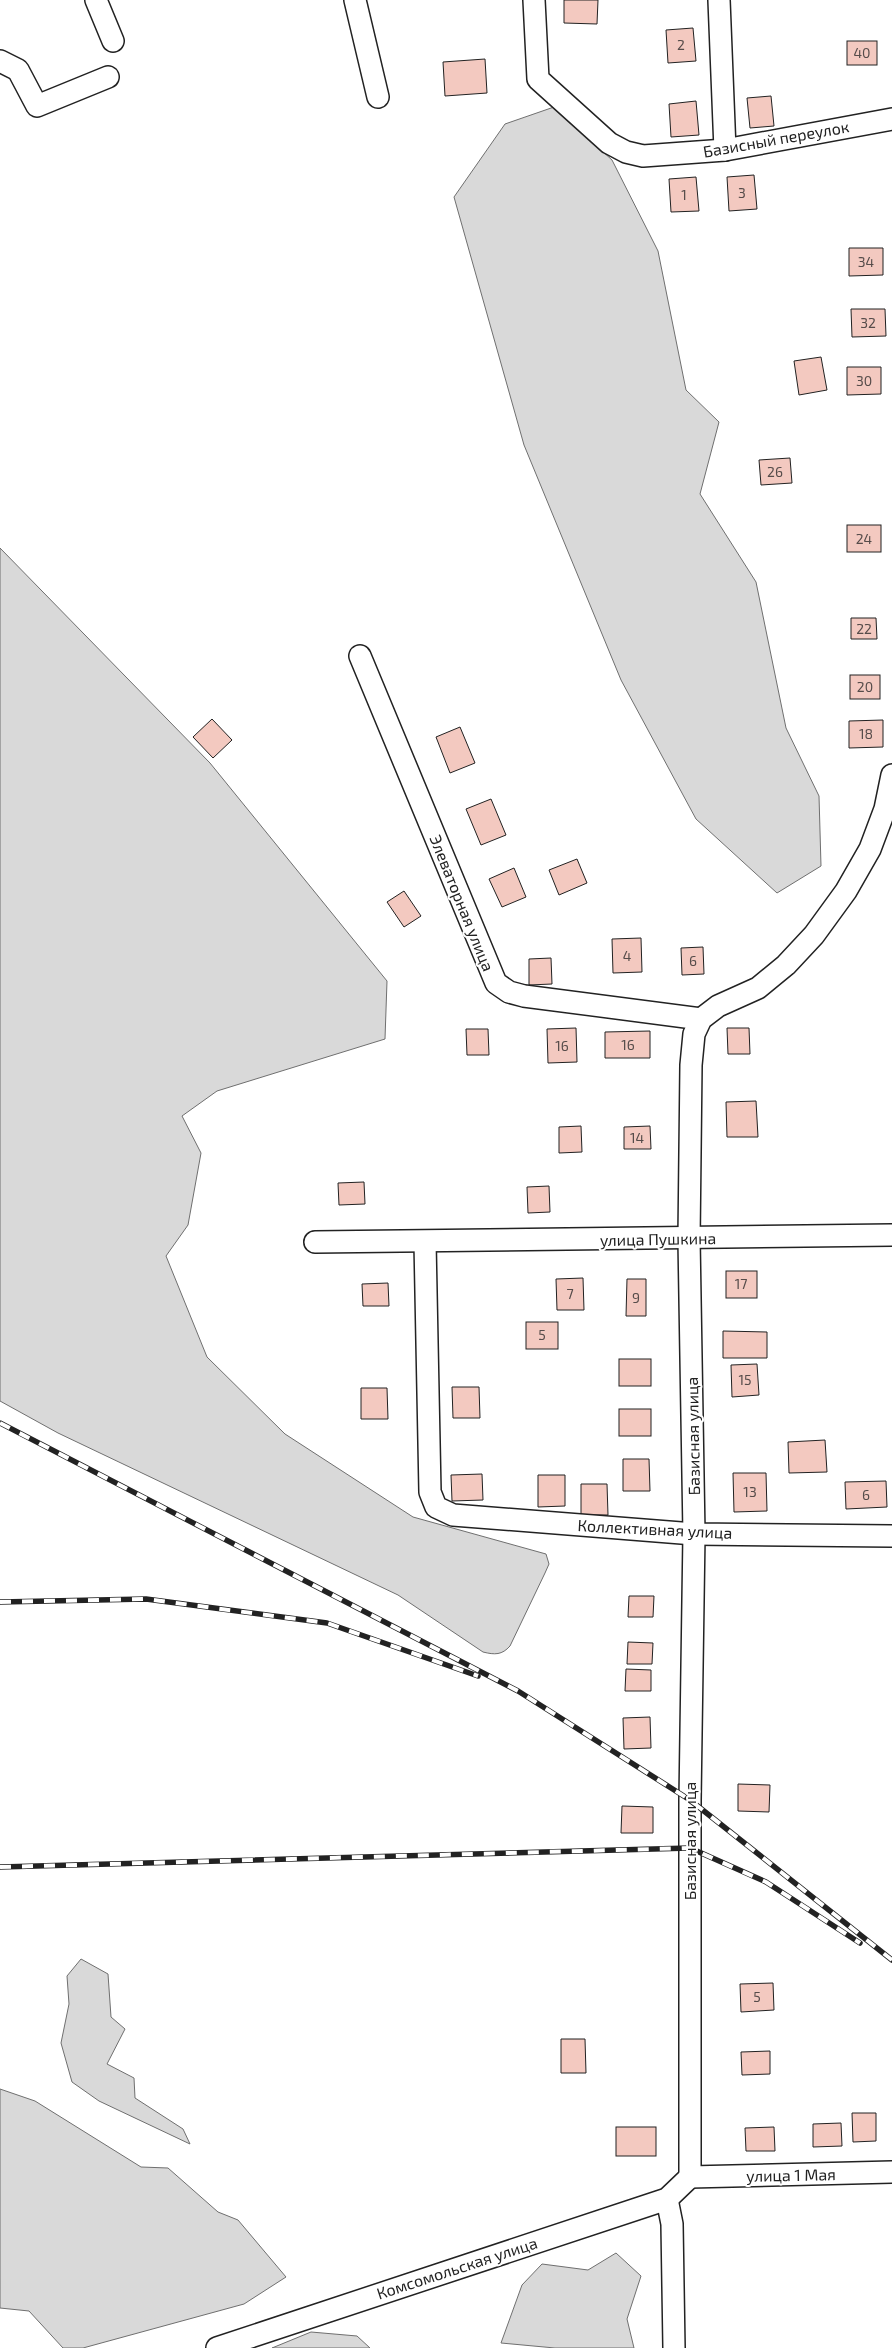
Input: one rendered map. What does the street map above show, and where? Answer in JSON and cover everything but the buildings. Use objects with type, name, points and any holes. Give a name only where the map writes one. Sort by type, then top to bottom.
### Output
[{"type":"street","points":[[96,0],[113,41]]},
{"type":"street","points":[[355,0],[378,97]]},
{"type":"street","name":"Базисный переулок","points":[[534,0],[538,79],[609,143],[626,152],[643,156],[725,150],[892,119]]},
{"type":"street","points":[[719,0],[725,150]]},
{"type":"street","points":[[0,61],[18,70],[37,106],[108,77]]},
{"type":"street","name":"Элеваторная улица","points":[[360,656],[496,984],[509,992],[524,996],[701,1019]]},
{"type":"street","points":[[701,1019],[718,1006],[758,988],[786,965],[814,935],[846,891],[870,849],[885,809],[892,775]]},
{"type":"street","name":"Базисная улица","points":[[690,2177],[690,1800],[694,1534],[689,1239],[691,1065],[694,1034],[701,1019]]},
{"type":"street","name":"улица Пушкина","points":[[314,1242],[689,1239],[892,1235]]},
{"type":"street","name":"Коллективная улица","points":[[425,1242],[430,1492],[436,1507],[453,1514],[694,1534],[892,1536]]},
{"type":"street","name":"улица 1 Мая","points":[[690,2177],[892,2172]]},
{"type":"street","name":"Комсомольская улица","points":[[217,2348],[667,2199],[690,2177]]},
{"type":"street","points":[[667,2199],[672,2224],[674,2348]]},
{"type":"shaded area","points":[[554,107],[612,160],[658,251],[686,390],[719,422],[700,494],[756,582],[786,728],[819,796],[821,866],[777,893],[696,819],[621,680],[524,445],[454,197],[505,124]]},
{"type":"shaded area","points":[[0,548],[210,763],[387,981],[385,1039],[217,1091],[182,1116],[201,1153],[188,1225],[166,1256],[207,1357],[285,1434],[413,1517],[546,1554],[549,1564],[545,1573],[510,1646],[501,1653],[483,1652],[398,1595],[58,1433],[0,1401]]},
{"type":"shaded area","points":[[81,1959],[108,1974],[111,2017],[125,2029],[107,2064],[134,2078],[135,2098],[183,2129],[190,2144],[99,2101],[72,2082],[61,2043],[69,2004],[67,1976]]},
{"type":"shaded area","points":[[0,2089],[35,2101],[141,2167],[168,2168],[218,2212],[238,2220],[286,2277],[244,2304],[83,2348],[63,2348],[29,2311],[0,2308]]},
{"type":"shaded area","points":[[616,2253],[641,2276],[627,2319],[634,2348],[555,2348],[501,2343],[522,2285],[542,2264],[588,2270]]},
{"type":"shaded area","points":[[311,2332],[357,2336],[370,2348],[272,2348]]},
{"type":"railway","points":[[0,1423],[518,1691],[690,1800],[892,1960]]},
{"type":"railway","points":[[0,1602],[146,1599],[327,1623],[478,1676]]},
{"type":"railway","points":[[0,1867],[690,1848],[766,1882],[860,1943]]}]
